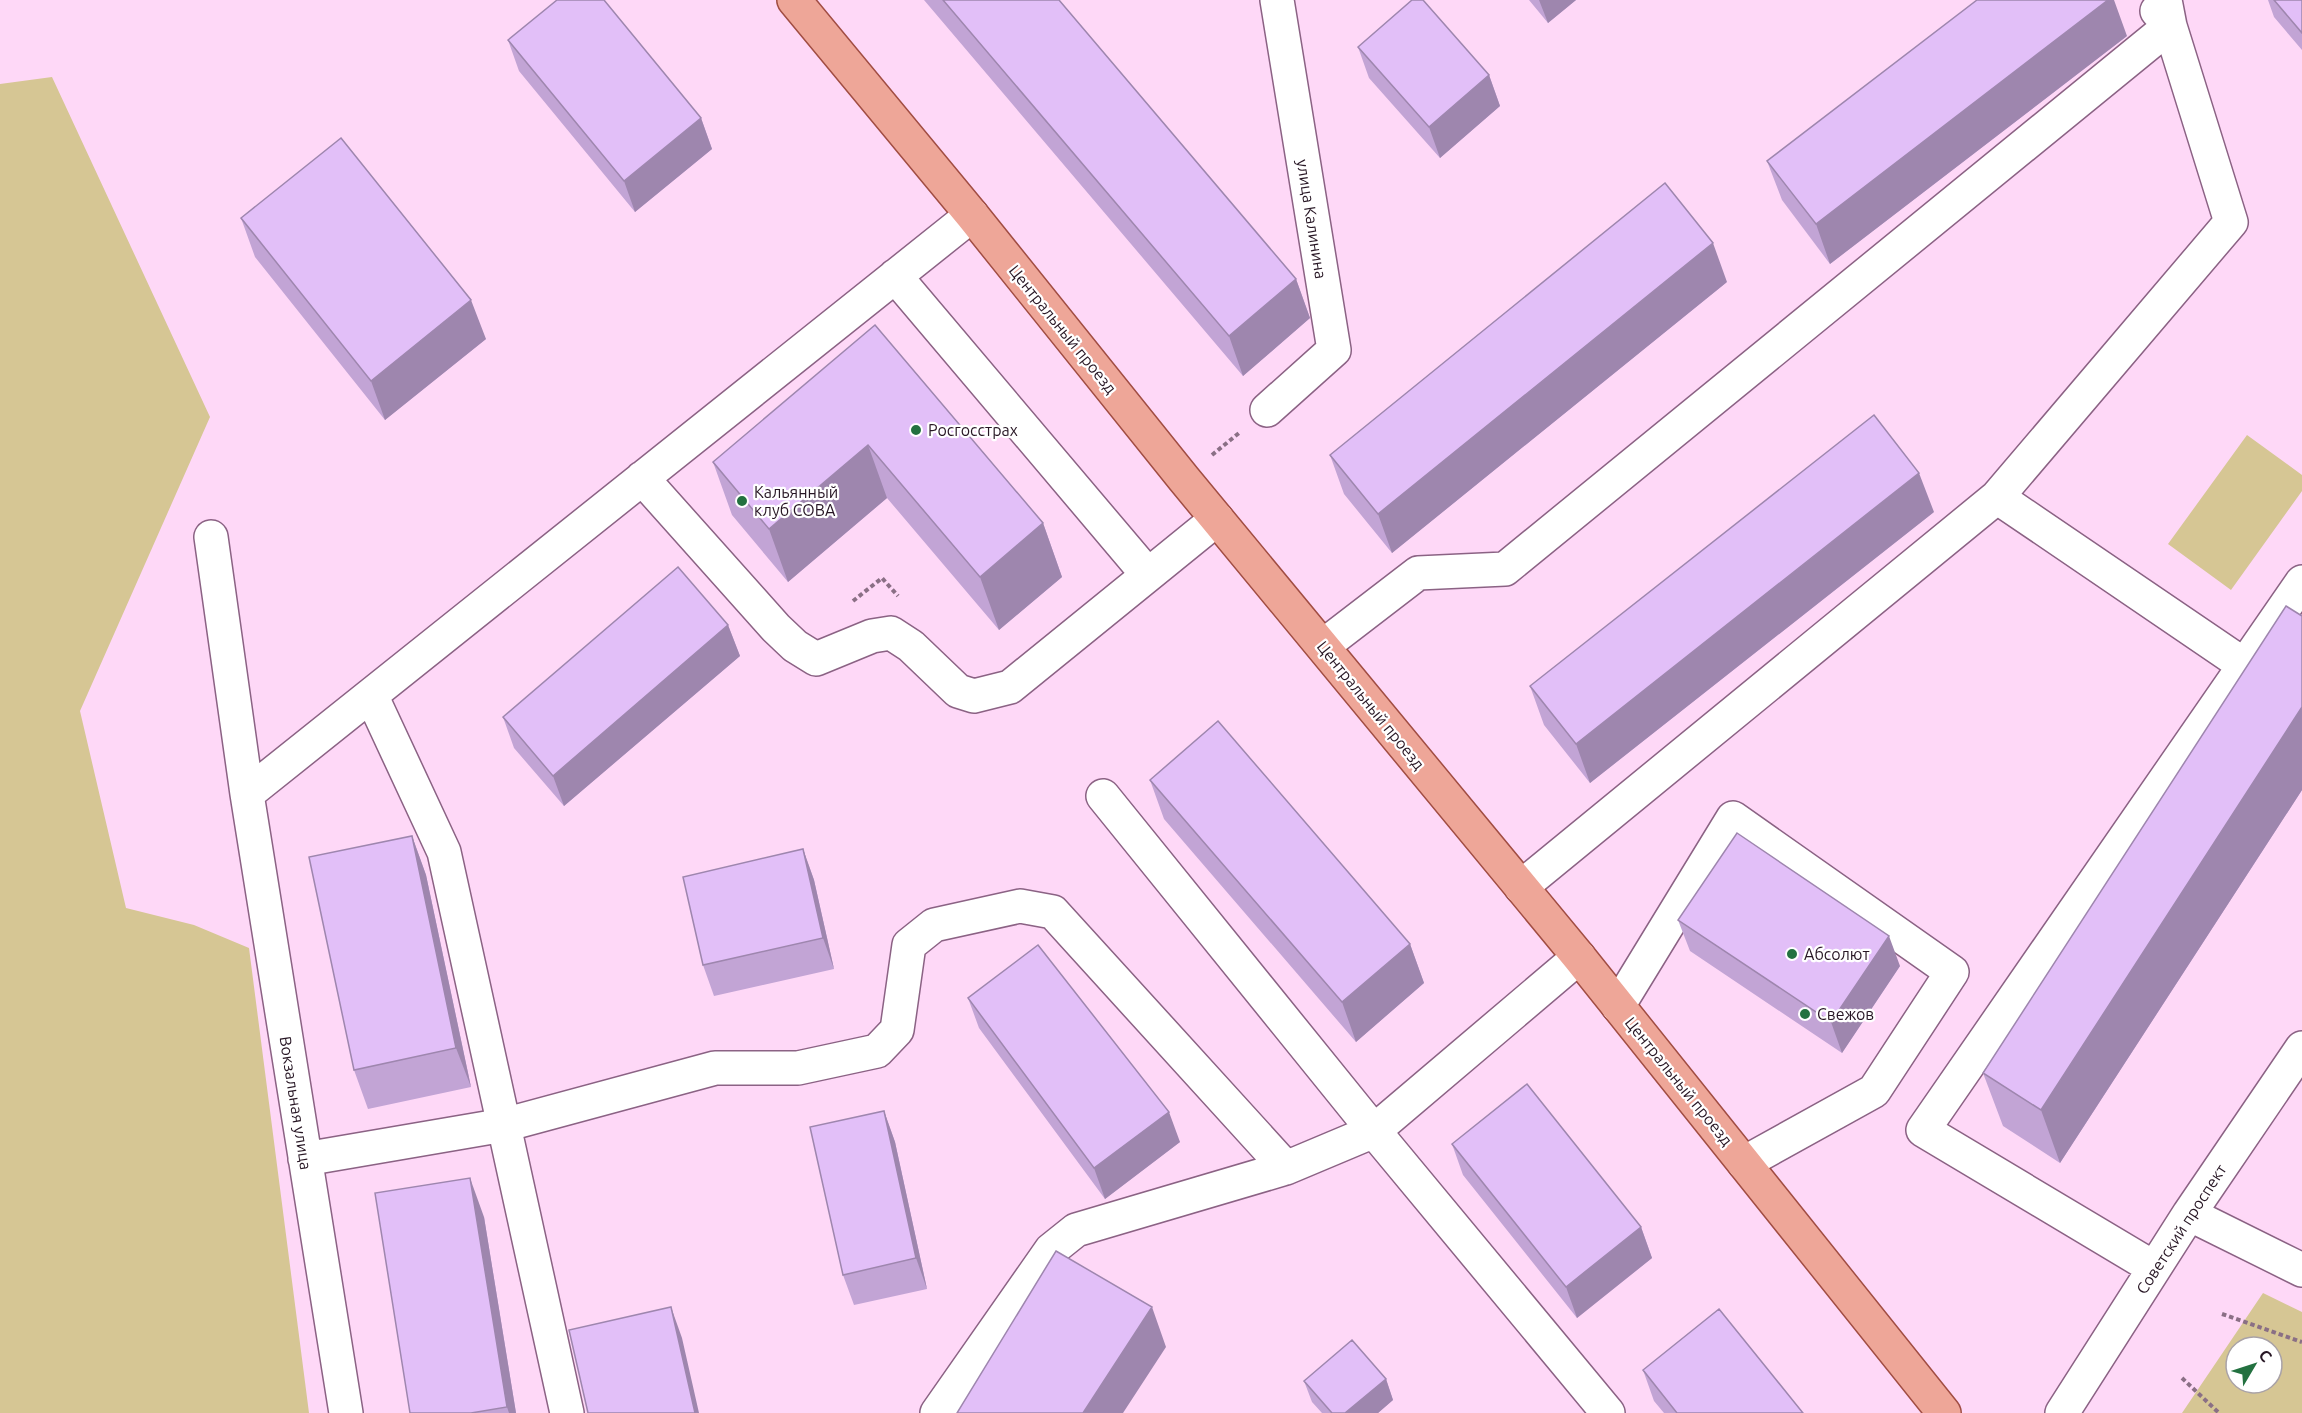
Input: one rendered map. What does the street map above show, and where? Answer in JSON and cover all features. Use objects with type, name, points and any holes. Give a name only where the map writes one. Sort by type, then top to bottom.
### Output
[{"type":"main road","name":"Центральный проезд","points":[[794,0],[1618,1006],[1944,1413]]},
{"type":"street","name":"улица Калинина","points":[[1267,410],[1334,350],[1277,0]]},
{"type":"street","points":[[1521,887],[1998,497],[2231,222],[2167,13],[2148,0]]},
{"type":"street","points":[[1323,646],[1418,573],[1505,569],[2167,13]]},
{"type":"street","points":[[247,794],[972,215]]},
{"type":"street","points":[[895,276],[1148,575]]},
{"type":"street","points":[[642,478],[776,628],[795,646],[816,659],[872,636],[891,633],[911,646],[958,691],[974,696],[1010,687],[1217,519]]},
{"type":"street","points":[[1998,497],[2244,666]]},
{"type":"street","name":"Вокзальная улица","points":[[211,537],[247,794],[346,1413]]},
{"type":"street","points":[[2154,1268],[1923,1130],[2302,582]]},
{"type":"street","points":[[371,695],[444,852],[567,1413]]},
{"type":"street","points":[[1103,796],[1374,1131],[1608,1413]]},
{"type":"street","points":[[1618,1006],[1733,818],[1952,972],[1874,1091],[1744,1163]]},
{"type":"street","points":[[305,1160],[504,1125],[715,1068],[798,1068],[877,1051],[897,1030],[909,945],[934,925],[1020,906],[1053,912],[1286,1168]]},
{"type":"street","points":[[937,1413],[1050,1250],[1076,1230],[1286,1168],[1374,1131],[1578,957]]},
{"type":"street","name":"Советский проспект","points":[[2062,1413],[2154,1268],[2302,1048]]},
{"type":"street","points":[[2190,1214],[2302,1270]]},
{"type":"path","points":[[848,604],[882,578],[904,603]]},
{"type":"path","points":[[2222,1314],[2302,1342]]},
{"type":"path","points":[[2182,1378],[2218,1413]]},
{"type":"shaded area","points":[[52,77],[210,417],[80,711],[126,908],[194,925],[249,948],[309,1413],[0,1413],[0,84]]},
{"type":"shaded area","points":[[2247,435],[2302,475],[2302,491],[2231,590],[2168,544]]},
{"type":"shaded area","points":[[2263,1293],[2302,1312],[2302,1413],[2182,1413],[2224,1351],[2224,1395],[2284,1395],[2284,1335],[2235,1335]]},
{"type":"building","points":[[557,0],[604,0],[701,118],[624,181],[508,40]]},
{"type":"building","points":[[943,0],[1059,0],[1296,279],[1229,336]]},
{"type":"building","points":[[1412,0],[1423,0],[1489,75],[1429,127],[1358,47]]},
{"type":"building","points":[[1977,0],[2108,0],[1816,224],[1767,161]]},
{"type":"building","points":[[2274,0],[2302,0],[2302,33]]},
{"type":"building","points":[[341,138],[471,300],[371,381],[241,218]]},
{"type":"building","points":[[1665,183],[1713,243],[1378,514],[1330,455]]},
{"type":"building","points":[[875,325],[1043,523],[980,577],[868,445],[769,529],[713,462]]},
{"type":"building","points":[[1874,415],[1919,473],[1576,744],[1530,686]]},
{"type":"building","points":[[678,567],[728,625],[553,776],[503,717]]},
{"type":"building","points":[[2286,606],[2302,616],[2302,707],[2041,1110],[1983,1073]]},
{"type":"building","points":[[1218,721],[1410,944],[1342,1002],[1150,780]]},
{"type":"building","points":[[1737,833],[1889,936],[1831,1022],[1678,920]]},
{"type":"building","points":[[412,836],[456,1048],[354,1070],[309,857]]},
{"type":"building","points":[[803,849],[823,938],[703,965],[683,877]]},
{"type":"building","points":[[1038,945],[1169,1112],[1094,1168],[968,998]]},
{"type":"building","points":[[1527,1084],[1641,1227],[1566,1287],[1452,1144]]},
{"type":"building","points":[[884,1111],[916,1258],[843,1275],[810,1127]]},
{"type":"building","points":[[470,1178],[507,1407],[471,1413],[410,1413],[375,1193]]},
{"type":"building","points":[[1056,1251],[1152,1307],[1083,1413],[957,1413]]},
{"type":"building","points":[[671,1307],[695,1413],[588,1413],[569,1330]]},
{"type":"building","points":[[1719,1309],[1803,1413],[1677,1413],[1643,1370]]},
{"type":"building","points":[[1352,1340],[1386,1379],[1345,1413],[1332,1413],[1304,1381]]},
{"type":"place","name":"Росгосстрах","points":[[916,430]]},
{"type":"place","name":"Кальянный клуб СОВА","points":[[742,501]]},
{"type":"place","name":"Абсолют","points":[[1792,954]]},
{"type":"place","name":"Свежов","points":[[1805,1014]]}]
